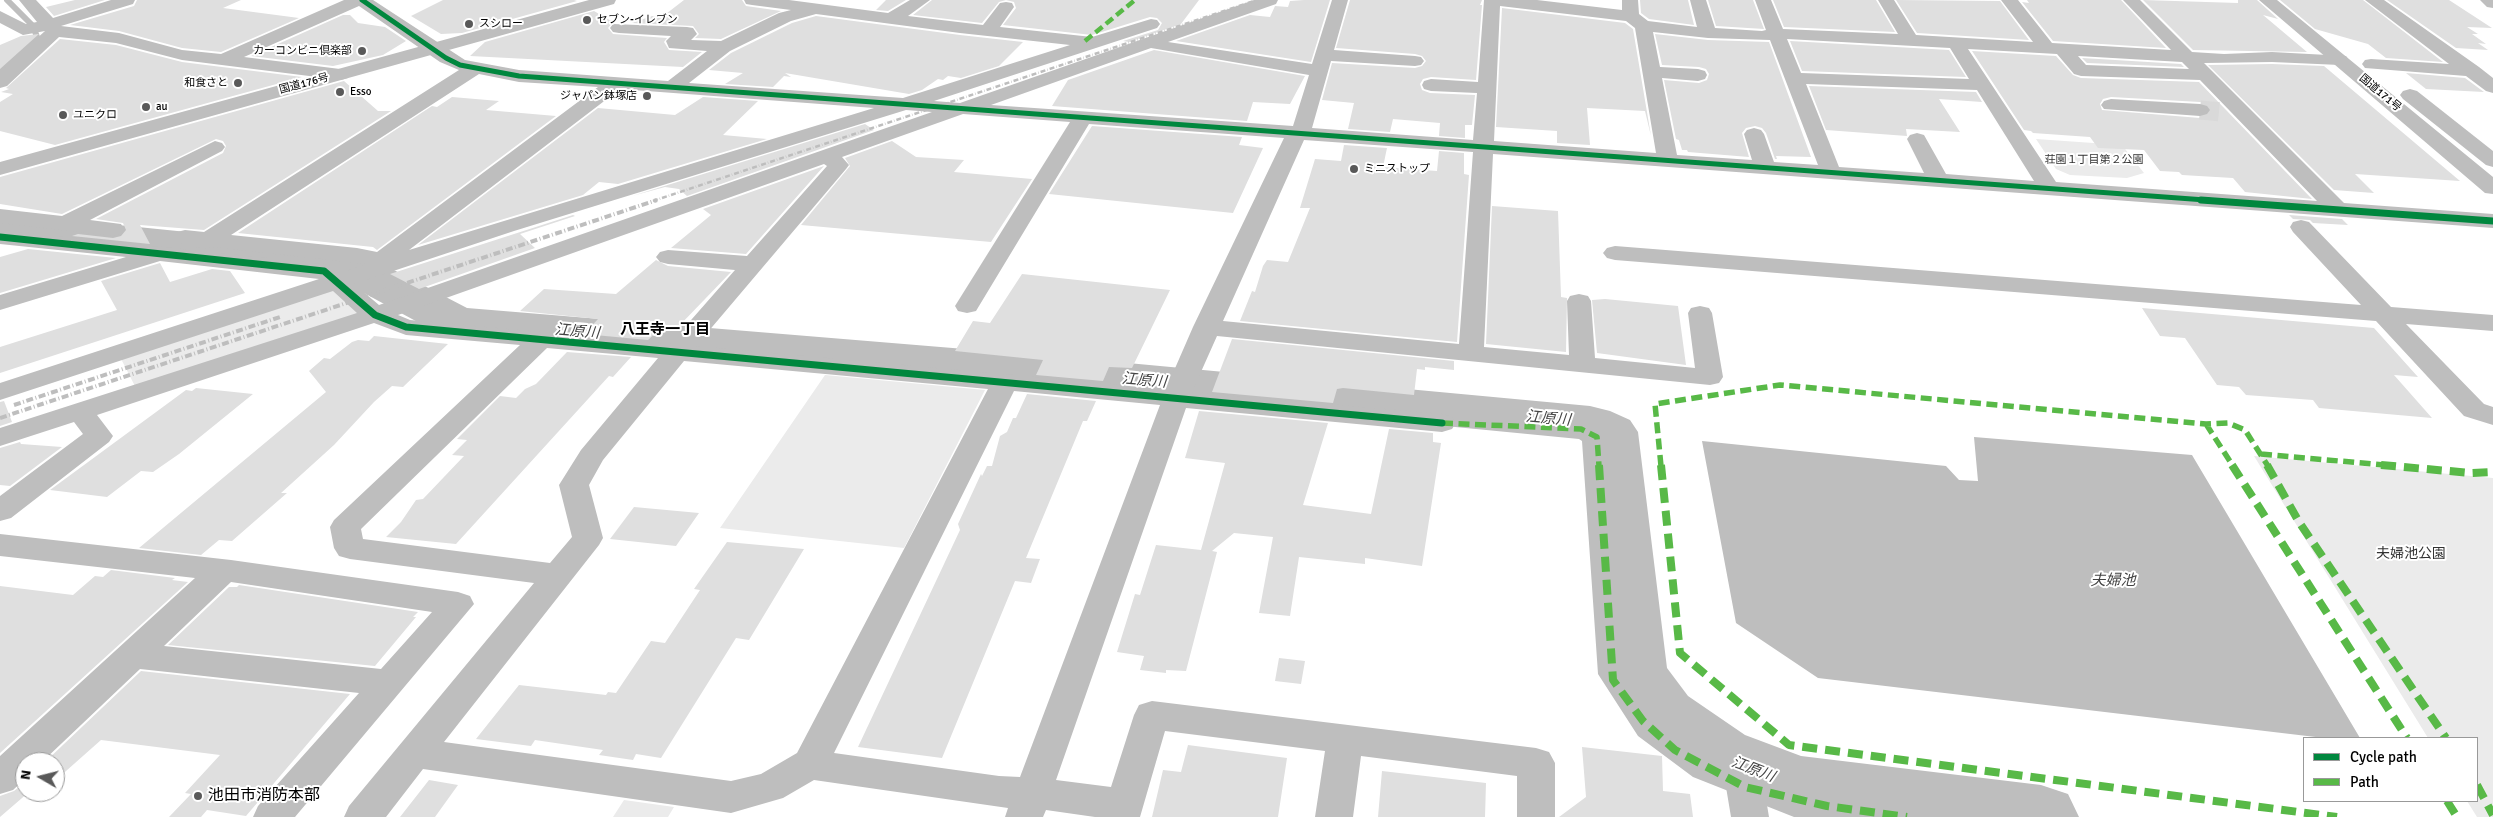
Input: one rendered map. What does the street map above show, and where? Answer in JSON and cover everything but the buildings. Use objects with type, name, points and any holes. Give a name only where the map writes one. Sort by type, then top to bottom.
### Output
[{"type":"main road","points":[[27,0],[53,28]]},
{"type":"main road","points":[[0,82],[53,28],[127,0]]},
{"type":"main road","points":[[224,59],[358,0]]},
{"type":"main road","points":[[362,0],[453,62],[474,69],[519,76],[2493,221]]},
{"type":"main road","name":"国道176号","points":[[0,169],[608,0]]},
{"type":"main road","points":[[752,0],[1092,43]]},
{"type":"main road","points":[[672,87],[724,46],[785,17],[832,0]]},
{"type":"main road","points":[[894,18],[922,0]]},
{"type":"main road","points":[[0,392],[383,263],[904,104],[1223,0]]},
{"type":"main road","points":[[0,437],[375,315],[1154,43],[1270,0]]},
{"type":"main road","points":[[1028,805],[1180,388],[1290,144],[1303,126],[1340,0]]},
{"type":"main road","points":[[1471,352],[1493,0],[1635,14],[1708,33],[1777,36],[1791,33],[2224,59],[2272,57],[2340,60]]},
{"type":"main road","points":[[1698,0],[1708,33]]},
{"type":"main road","points":[[1764,0],[1831,172]]},
{"type":"main road","points":[[1886,0],[1910,40]]},
{"type":"main road","points":[[2009,0],[2056,50],[2081,70],[2205,75]]},
{"type":"main road","points":[[2131,0],[2337,209]]},
{"type":"main road","name":"国道171号","points":[[2267,0],[2493,188]]},
{"type":"main road","name":"国道171号","points":[[2289,0],[2493,161]]},
{"type":"main road","points":[[2373,0],[2493,87]]},
{"type":"main road","points":[[2488,0],[2493,3]]},
{"type":"main road","points":[[988,31],[1006,7]]},
{"type":"main road","points":[[1117,14],[1160,21]]},
{"type":"main road","points":[[1635,14],[1651,72],[1668,160]]},
{"type":"main road","points":[[0,16],[10,32],[53,28],[119,38],[134,44],[182,55],[341,74]]},
{"type":"main road","points":[[619,28],[687,32],[688,34],[675,41],[675,44],[724,46]]},
{"type":"main road","points":[[1007,71],[1002,67],[1035,37]]},
{"type":"main road","points":[[1954,42],[1981,86],[2050,188]]},
{"type":"main road","points":[[1154,43],[1166,47],[1321,63],[1415,61]]},
{"type":"main road","points":[[2371,64],[2493,72]]},
{"type":"main road","points":[[0,303],[171,254],[208,239],[474,69]]},
{"type":"main road","points":[[1651,72],[1698,75]]},
{"type":"main road","points":[[1794,78],[1981,86]]},
{"type":"main road","points":[[383,263],[616,83]]},
{"type":"main road","points":[[1431,85],[1488,88]]},
{"type":"main road","points":[[2110,105],[2200,110]]},
{"type":"main road","points":[[2222,112],[2243,113]]},
{"type":"main road","points":[[967,306],[1083,118]]},
{"type":"main road","points":[[1754,134],[1764,167]]},
{"type":"main road","points":[[1917,139],[1938,180]]},
{"type":"main road","points":[[64,224],[216,147]]},
{"type":"main road","points":[[363,817],[588,538],[574,485],[591,456],[676,353],[839,165],[827,156]]},
{"type":"main road","points":[[0,216],[357,255],[383,263]]},
{"type":"main road","points":[[2301,227],[2381,314],[2474,410],[2493,417]]},
{"type":"main road","points":[[0,237],[324,271],[337,280],[375,315],[406,327],[1005,382],[1180,388],[1442,423]]},
{"type":"main road","points":[[1615,253],[2493,323]]},
{"type":"main road","points":[[668,257],[754,264]]},
{"type":"main road","points":[[1579,300],[1582,363]]},
{"type":"main road","points":[[1206,327],[1710,376],[1700,313]]},
{"type":"main road","points":[[540,340],[345,527],[350,548],[559,575]]},
{"type":"main road","points":[[415,753],[731,797],[732,806],[810,764],[1005,382]]},
{"type":"main road","points":[[0,511],[99,436],[80,411]]},
{"type":"main road","points":[[0,545],[223,571],[458,604],[272,817]]},
{"type":"main road","points":[[0,779],[223,571]]},
{"type":"main road","points":[[133,655],[389,683]]},
{"type":"main road","points":[[810,764],[999,792],[1028,805],[1122,811],[1152,715],[1536,763],[1536,817]]},
{"type":"main road","points":[[1334,817],[1345,738]]},
{"type":"green space","name":"荘園１丁目第２公園","points":[[2036,139],[2122,145],[2144,173],[2127,178],[2070,175],[2056,169]]},
{"type":"green space","points":[[337,280],[375,315],[138,392],[118,353]]},
{"type":"green space","points":[[825,375],[985,390],[904,548],[720,528]]},
{"type":"green space","name":"夫婦池公園","points":[[2254,456],[2493,478],[2493,817],[2477,817],[2468,802],[2478,802],[2478,737],[2427,737]]},
{"type":"green space","points":[[624,800],[674,807],[668,817],[613,817]]},
{"type":"water","name":"夫婦池","points":[[1974,437],[2192,455],[2359,737],[2316,737],[1818,678],[1736,623],[1702,441],[1946,466],[1959,480],[1978,481]]},
{"type":"waterway","points":[[0,69],[37,37],[33,26],[7,0]]},
{"type":"waterway","name":"江原川","points":[[0,227],[256,253],[348,265],[456,322],[1074,374],[1590,423],[1610,432],[1633,674],[1663,716],[1719,756],[1797,787],[2041,817]]},
{"type":"tunnel","points":[[2200,110],[2221,112]]},
{"type":"railway","points":[[653,201],[1257,0]]},
{"type":"railway","points":[[0,418],[657,200]]},
{"type":"railway","points":[[14,405],[280,317]]},
{"type":"marked path","points":[[1085,41],[1135,0]]},
{"type":"marked path","points":[[2337,817],[1789,745],[1680,653],[1655,404],[1780,385],[2206,424],[2228,423],[2245,430],[2261,454],[2299,522],[2445,737]]},
{"type":"marked path","points":[[1442,423],[1581,429],[1597,437],[1613,680],[1643,721],[1675,750],[1745,787],[1827,806],[1907,817]]},
{"type":"marked path","points":[[2206,424],[2406,737]]},
{"type":"marked path","points":[[2261,454],[2471,473],[2493,472]]},
{"type":"marked path","points":[[2478,787],[2493,815]]},
{"type":"marked path","points":[[2448,802],[2457,817]]},
{"type":"cycle path","points":[[362,0],[446,58],[460,65],[519,76],[2493,221]]},
{"type":"cycle path","points":[[0,237],[324,271],[375,315],[406,327],[1442,423]]},
{"type":"place","name":"セブン-イレブン","points":[[587,20]]},
{"type":"place","name":"スシロー","points":[[469,24]]},
{"type":"place","name":"カーコンビニ倶楽部","points":[[362,51]]},
{"type":"place","name":"和食さと","points":[[238,83]]},
{"type":"place","name":"Esso","points":[[340,92]]},
{"type":"place","name":"ジャパン鉢塚店","points":[[647,96]]},
{"type":"place","name":"au","points":[[146,107]]},
{"type":"place","name":"ユニクロ","points":[[63,115]]},
{"type":"place","name":"ミニストップ","points":[[1354,169]]},
{"type":"place","name":"池田市消防本部","points":[[198,796]]},
{"type":"district","name":"八王寺一丁目","points":[[665,330]]}]
